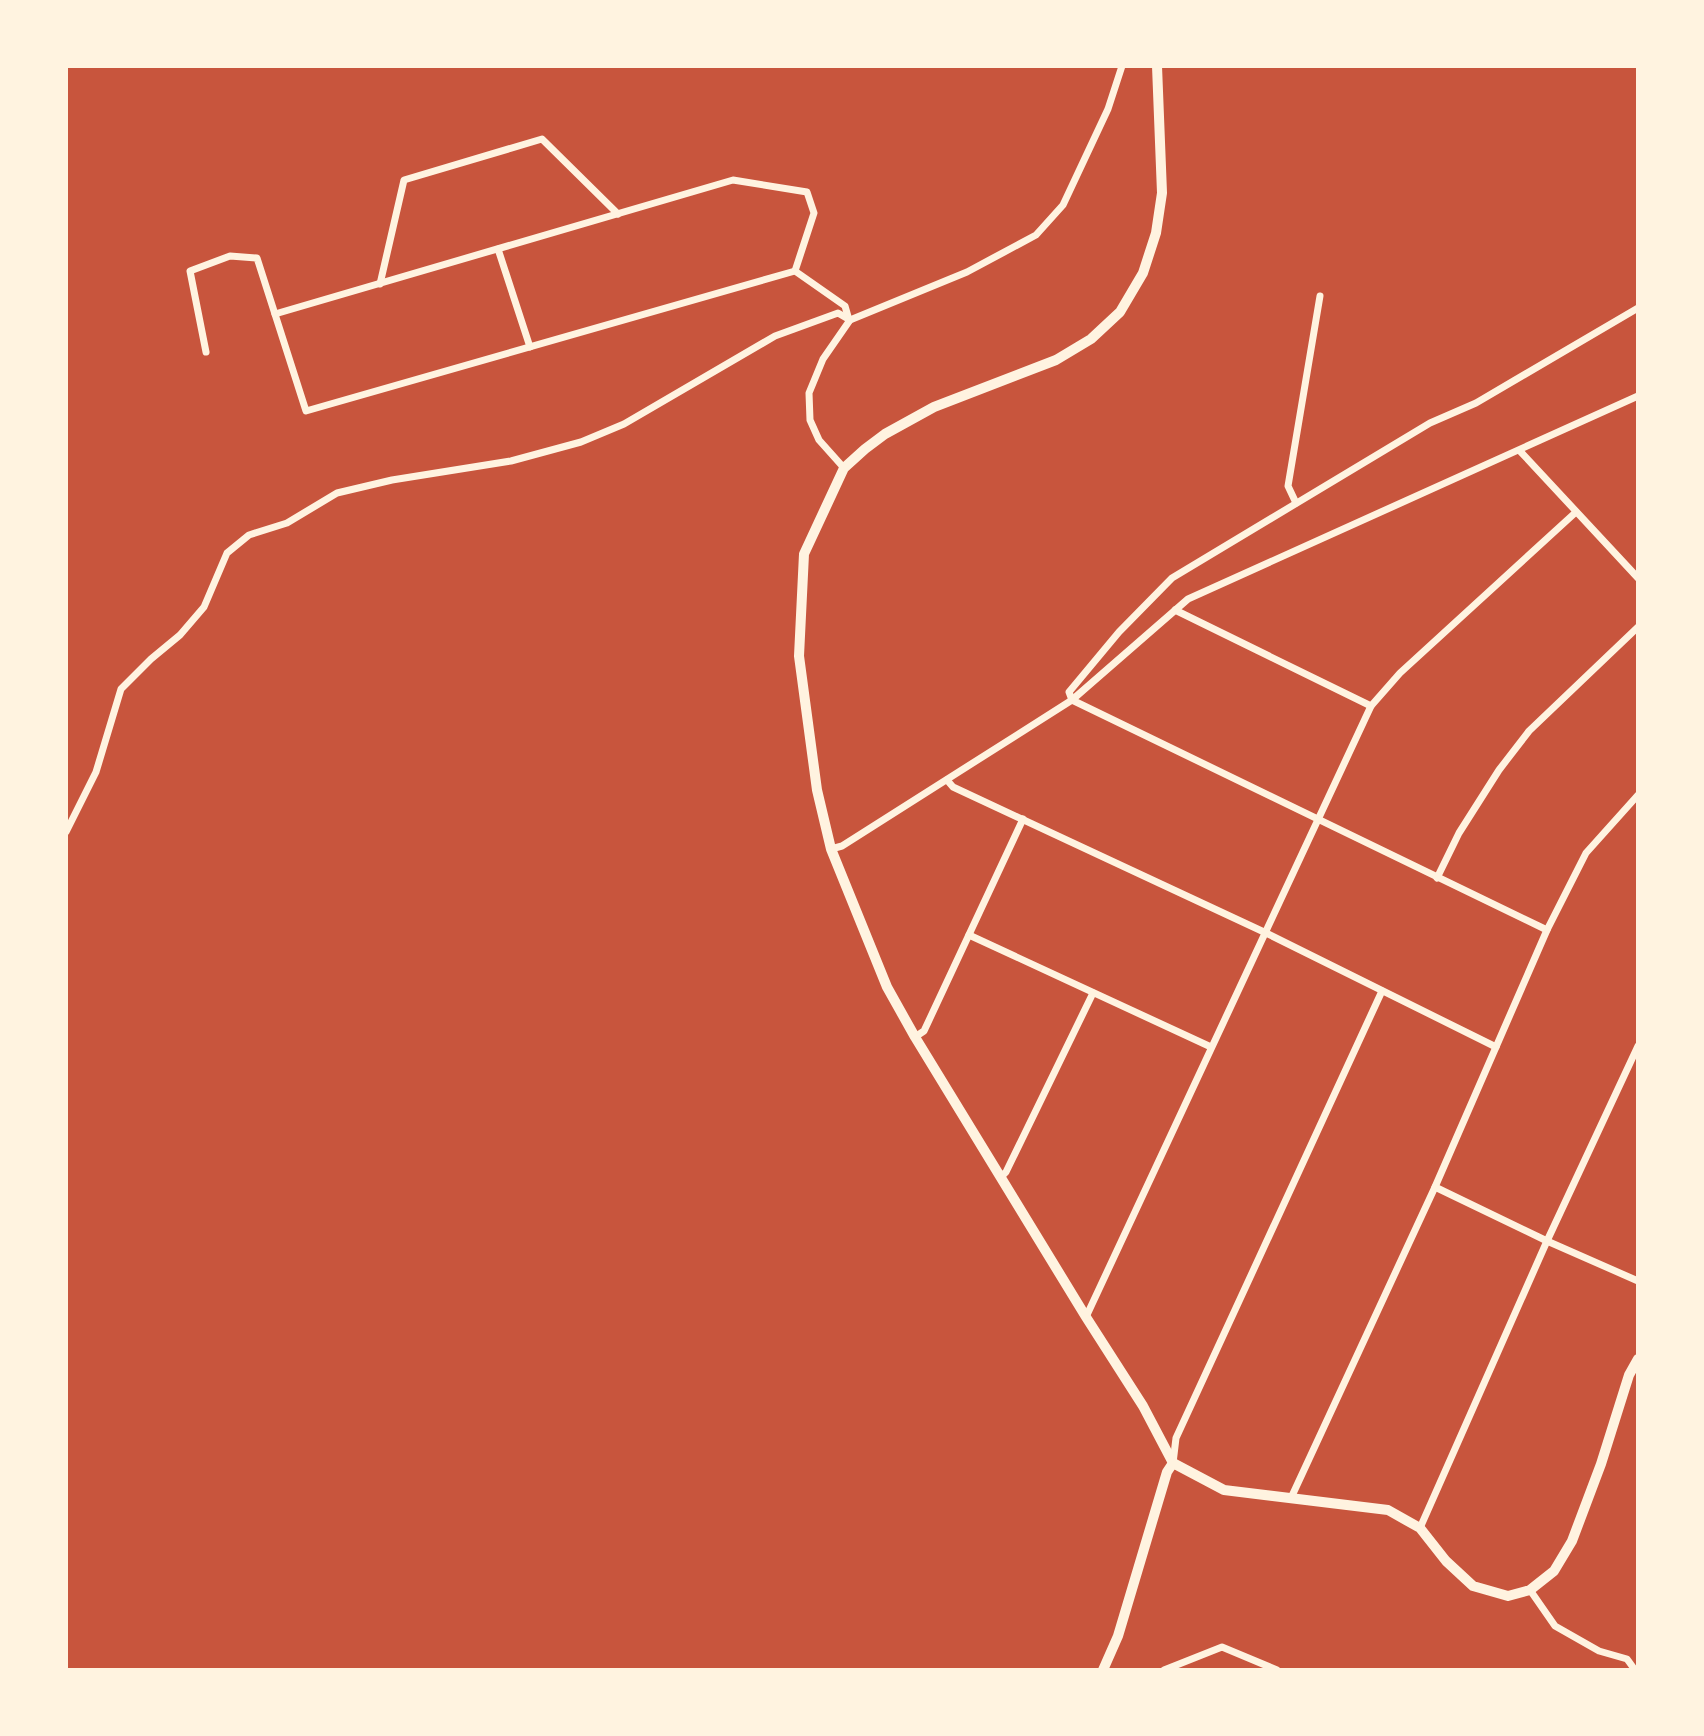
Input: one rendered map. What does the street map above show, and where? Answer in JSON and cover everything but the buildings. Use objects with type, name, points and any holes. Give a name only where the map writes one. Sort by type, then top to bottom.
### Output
[{"type":"street","points":[[844,468],[819,440],[810,420],[808,393],[823,359],[850,320],[967,272],[1035,234],[1063,205],[1108,109],[1122,66]]},
{"type":"street","points":[[1157,66],[1162,193],[1156,233],[1143,273],[1120,312],[1091,339],[1056,360],[934,407],[885,434],[844,468],[804,554],[799,656],[817,790],[831,849],[887,987],[1000,1177],[1143,1406],[1173,1463],[1224,1490],[1388,1510],[1420,1528],[1446,1561],[1473,1586],[1508,1596],[1530,1590],[1554,1571],[1572,1541],[1601,1464],[1629,1375],[1637,1359]]},
{"type":"street","points":[[380,284],[404,180],[530,142],[542,139],[618,214]]},
{"type":"street","points":[[275,314],[733,180],[807,192],[814,213],[795,271]]},
{"type":"street","points":[[498,249],[530,347]]},
{"type":"street","points":[[206,352],[190,271],[230,256],[257,258],[306,411],[795,271]]},
{"type":"street","points":[[795,271],[845,306],[850,320]]},
{"type":"street","points":[[1296,503],[1288,486],[1320,296]]},
{"type":"street","points":[[1547,930],[1072,700],[1069,692],[1119,632],[1172,578],[1430,423],[1476,403],[1637,308]]},
{"type":"street","points":[[66,832],[96,772],[121,689],[180,635],[204,607],[228,553],[249,535],[287,523],[337,493],[511,461],[581,442],[624,424],[775,336],[838,313],[850,320]]},
{"type":"street","points":[[831,849],[842,846],[1072,700],[1188,599],[1637,396]]},
{"type":"street","points":[[1520,451],[1637,578]]},
{"type":"street","points":[[1086,1317],[1371,706],[1400,673],[1576,512]]},
{"type":"street","points":[[1175,610],[1371,706]]},
{"type":"street","points":[[1437,878],[1465,822],[1499,770],[1529,731],[1637,627]]},
{"type":"street","points":[[947,779],[953,787],[1264,932],[1496,1047]]},
{"type":"street","points":[[1291,1498],[1435,1187],[1547,930],[1586,853],[1634,803],[1637,794]]},
{"type":"street","points":[[915,1037],[924,1031],[1023,820]]},
{"type":"street","points":[[969,935],[1211,1047]]},
{"type":"street","points":[[1103,1670],[1118,1636],[1167,1472],[1173,1463],[1176,1438],[1382,991]]},
{"type":"street","points":[[1000,1177],[1006,1172],[1093,993]]},
{"type":"street","points":[[1420,1528],[1637,1046]]},
{"type":"street","points":[[1435,1187],[1637,1281]]},
{"type":"street","points":[[1530,1590],[1555,1626],[1599,1651],[1627,1659],[1635,1670]]},
{"type":"street","points":[[1164,1670],[1222,1647],[1277,1670]]}]
